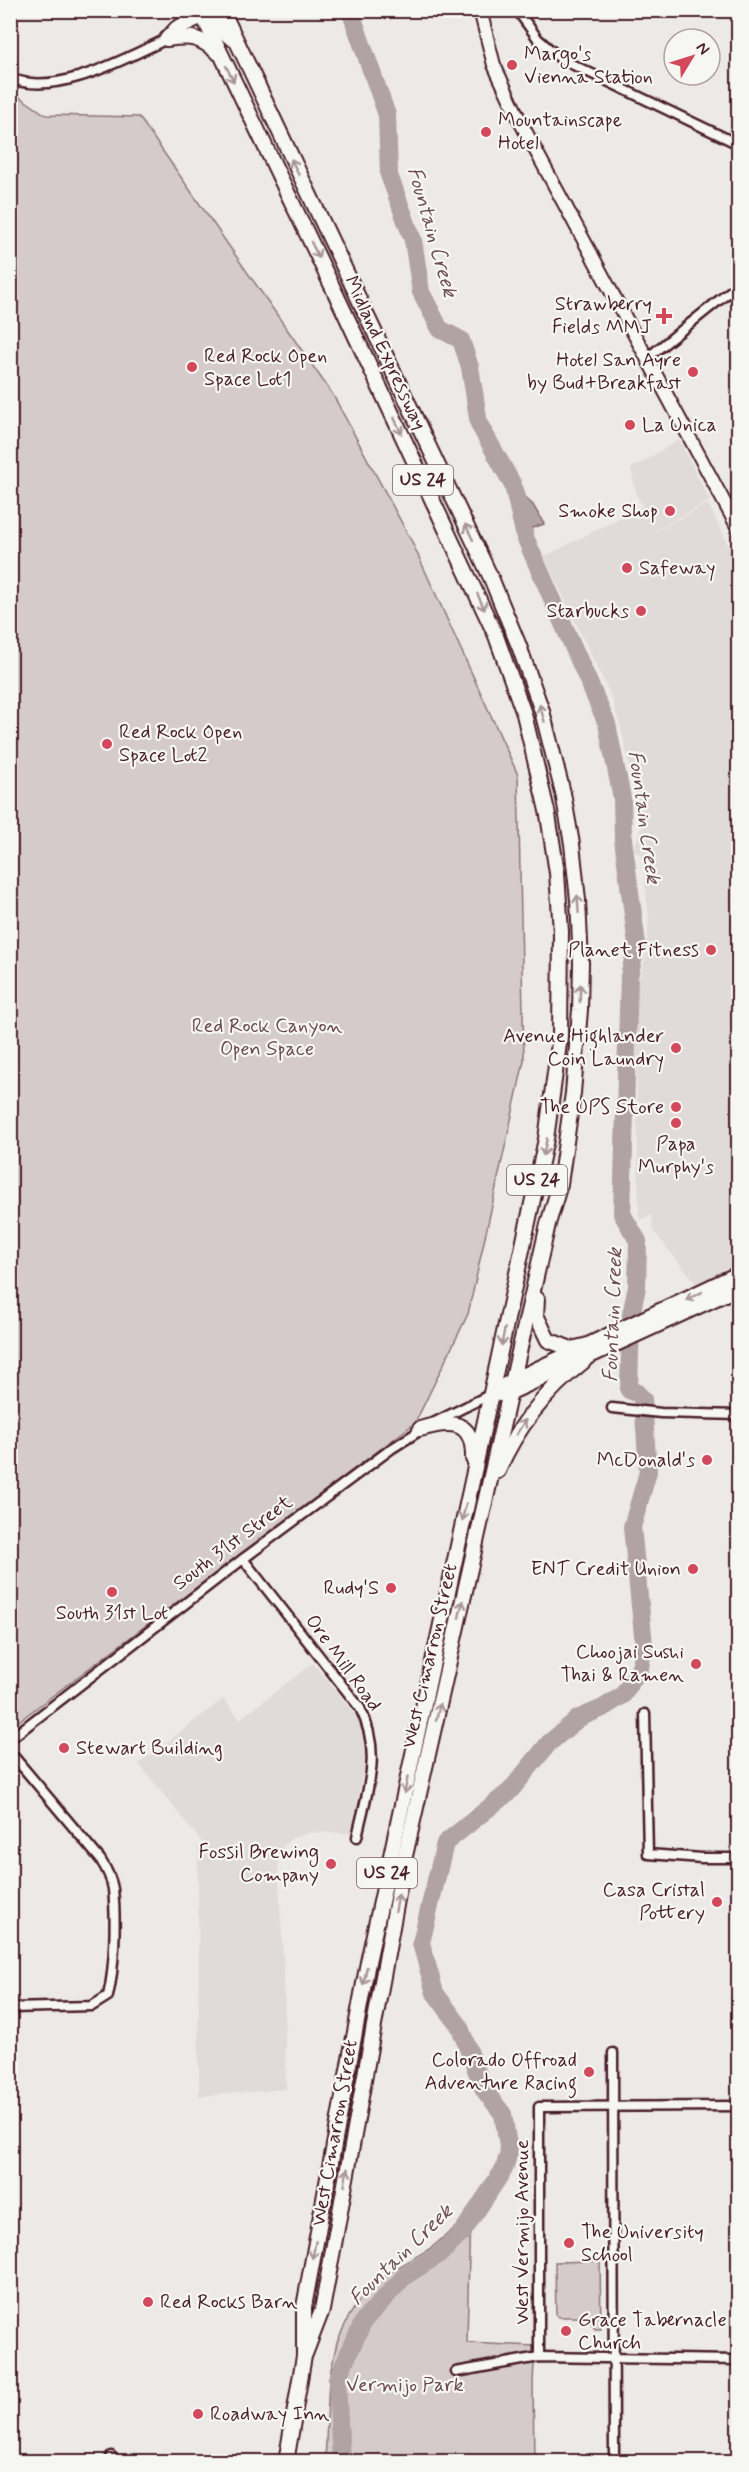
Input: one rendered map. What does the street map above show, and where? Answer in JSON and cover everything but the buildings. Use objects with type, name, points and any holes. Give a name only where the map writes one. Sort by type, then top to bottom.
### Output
[{"type":"main road","points":[[480,10],[494,65],[522,125],[647,358],[734,509],[738,528]]},
{"type":"main road","points":[[167,39],[177,28],[217,12],[219,26],[237,44]]},
{"type":"main road","name":"Midland Expressway","points":[[217,12],[237,44],[477,548],[519,646],[542,711],[568,819],[578,900],[581,963]]},
{"type":"main road","name":"Midland Expressway","points":[[217,12],[220,54],[472,582],[507,664],[530,737],[549,814],[560,903],[561,963]]},
{"type":"main road","points":[[167,39],[186,36],[198,38],[220,54]]},
{"type":"main road","name":"West Cimarron Street","points":[[304,2356],[304,2307],[368,1962],[552,1105],[560,1036],[561,963]]},
{"type":"main road","name":"West Cimarron Street","points":[[286,2462],[304,2356],[322,2310],[405,1856],[548,1224],[560,1184],[573,1093],[580,1010],[581,963]]},
{"type":"main road","points":[[548,1224],[536,1315],[548,1340],[571,1349],[593,1344]]},
{"type":"main road","name":"South 31st Street","points":[[651,1323],[738,1274]]},
{"type":"main road","name":"South 31st Street","points":[[491,1394],[584,1361],[612,1341],[738,1288]]},
{"type":"main road","name":"South 31st Street","points":[[511,1387],[593,1344],[612,1341]]},
{"type":"main road","points":[[486,1498],[506,1453],[528,1417],[543,1397],[584,1361]]},
{"type":"main road","points":[[420,1429],[443,1423],[459,1425],[468,1434],[474,1452],[473,1473]]},
{"type":"street","points":[[517,10],[538,39],[561,59],[738,144]]},
{"type":"street","points":[[12,79],[34,84],[68,79],[108,66],[167,39]]},
{"type":"street","points":[[647,358],[738,285]]},
{"type":"street","name":"South 31st Street","points":[[10,1739],[243,1559],[420,1429],[491,1394]]},
{"type":"street","points":[[612,1408],[659,1413],[738,1415]]},
{"type":"street","name":"Ore Mill Road","points":[[243,1559],[360,1708],[366,1721],[373,1752],[357,1838]]},
{"type":"street","points":[[645,1714],[648,1854],[738,1858]]},
{"type":"street","points":[[10,1752],[100,1859],[109,1873],[113,1888],[113,1974],[108,1996],[92,2006],[10,2008]]},
{"type":"street","points":[[613,2053],[614,2462]]},
{"type":"street","points":[[614,2106],[738,2106]]},
{"type":"street","name":"West Vermijo Avenue","points":[[539,2357],[539,2107],[614,2106]]},
{"type":"street","points":[[456,2373],[539,2357],[738,2360]]},
{"type":"shaded area","points":[[679,440],[710,501],[656,530],[652,523],[656,531],[708,504],[730,549],[738,574],[738,1269],[700,1288],[653,1231],[652,1215],[639,1220],[635,993],[646,956],[649,916],[642,855],[633,851],[645,817],[637,799],[621,728],[610,694],[544,557],[643,506],[637,496],[631,469]]},
{"type":"shaded area","points":[[517,490],[533,505],[544,524],[518,533],[511,511],[510,492]]},
{"type":"shaded area","points":[[313,1663],[356,1716],[363,1732],[367,1753],[351,1833],[310,1832],[292,1838],[283,1846],[278,1865],[284,1975],[286,2089],[199,2096],[198,1847],[205,1846],[139,1764],[223,1699],[240,1719]]},
{"type":"green space","name":"Red Rock Canyon Open Space","points":[[11,91],[46,115],[139,117],[333,395],[412,542],[518,775],[524,1061],[468,1314],[415,1423],[11,1727]]},
{"type":"green space","name":"Vermijo Park","points":[[470,2210],[467,2343],[535,2346],[534,2461],[325,2462],[329,2379],[337,2342],[349,2316],[370,2284],[431,2248],[457,2226]]},
{"type":"green space","points":[[600,2261],[601,2329],[595,2329],[587,2317],[559,2317],[556,2315],[555,2262]]},
{"type":"waterway","name":"Fountain Creek","points":[[341,2462],[337,2379],[364,2320],[405,2276],[440,2254],[462,2233],[504,2169],[509,2152],[503,2114],[484,2090],[459,2025],[435,1993],[421,1943],[445,1843],[510,1791],[549,1743],[579,1718],[603,1708],[623,1695],[640,1668],[644,1645],[632,1527],[648,1472],[643,1399],[637,1393],[629,1390],[631,1315],[637,1287],[638,1241],[622,1214],[629,976],[637,945],[623,839],[622,798],[607,724],[525,537],[513,485],[479,424],[470,367],[461,340],[440,329],[421,292],[413,240],[389,175],[387,115],[350,10]]},
{"type":"place","name":"Margo's Vienna Station","points":[[512,65]]},
{"type":"place","name":"Mountainscape Hotel","points":[[486,132]]},
{"type":"place","name":"Strawberry Fields MMJ","points":[[664,316]]},
{"type":"place","name":"Red Rock Open Space Lot1","points":[[192,367]]},
{"type":"place","name":"Hotel San Ayre by Bud+Breakfast","points":[[693,372]]},
{"type":"place","name":"La Unica","points":[[630,425]]},
{"type":"place","name":"Smoke Shop","points":[[670,511]]},
{"type":"place","name":"Safeway","points":[[627,568]]},
{"type":"place","name":"Starbucks","points":[[641,611]]},
{"type":"place","name":"Red Rock Open Space Lot2","points":[[107,744]]},
{"type":"place","name":"Planet Fitness","points":[[711,950]]},
{"type":"place","name":"Avenue Highlander Coin Laundry","points":[[676,1048]]},
{"type":"place","name":"The UPS Store","points":[[676,1107]]},
{"type":"place","name":"Papa Murphy's","points":[[676,1123]]},
{"type":"place","name":"McDonald's","points":[[707,1460]]},
{"type":"place","name":"ENT Credit Union","points":[[693,1569]]},
{"type":"place","name":"Rudy'S","points":[[391,1588]]},
{"type":"place","name":"South 31st Lot","points":[[112,1592]]},
{"type":"place","name":"Choojai Sushi Thai & Ramen","points":[[696,1664]]},
{"type":"place","name":"Stewart Building","points":[[64,1748]]},
{"type":"place","name":"Fossil Brewing Company","points":[[331,1864]]},
{"type":"place","name":"Casa Cristal Pottery","points":[[717,1902]]},
{"type":"place","name":"Colorado Offroad Adventure Racing","points":[[589,2072]]},
{"type":"place","name":"The University School","points":[[569,2243]]},
{"type":"place","name":"Red Rocks Barn","points":[[148,2302]]},
{"type":"place","name":"Grace Tabernacle Church","points":[[566,2331]]},
{"type":"place","name":"Roadway Inn","points":[[198,2414]]}]
